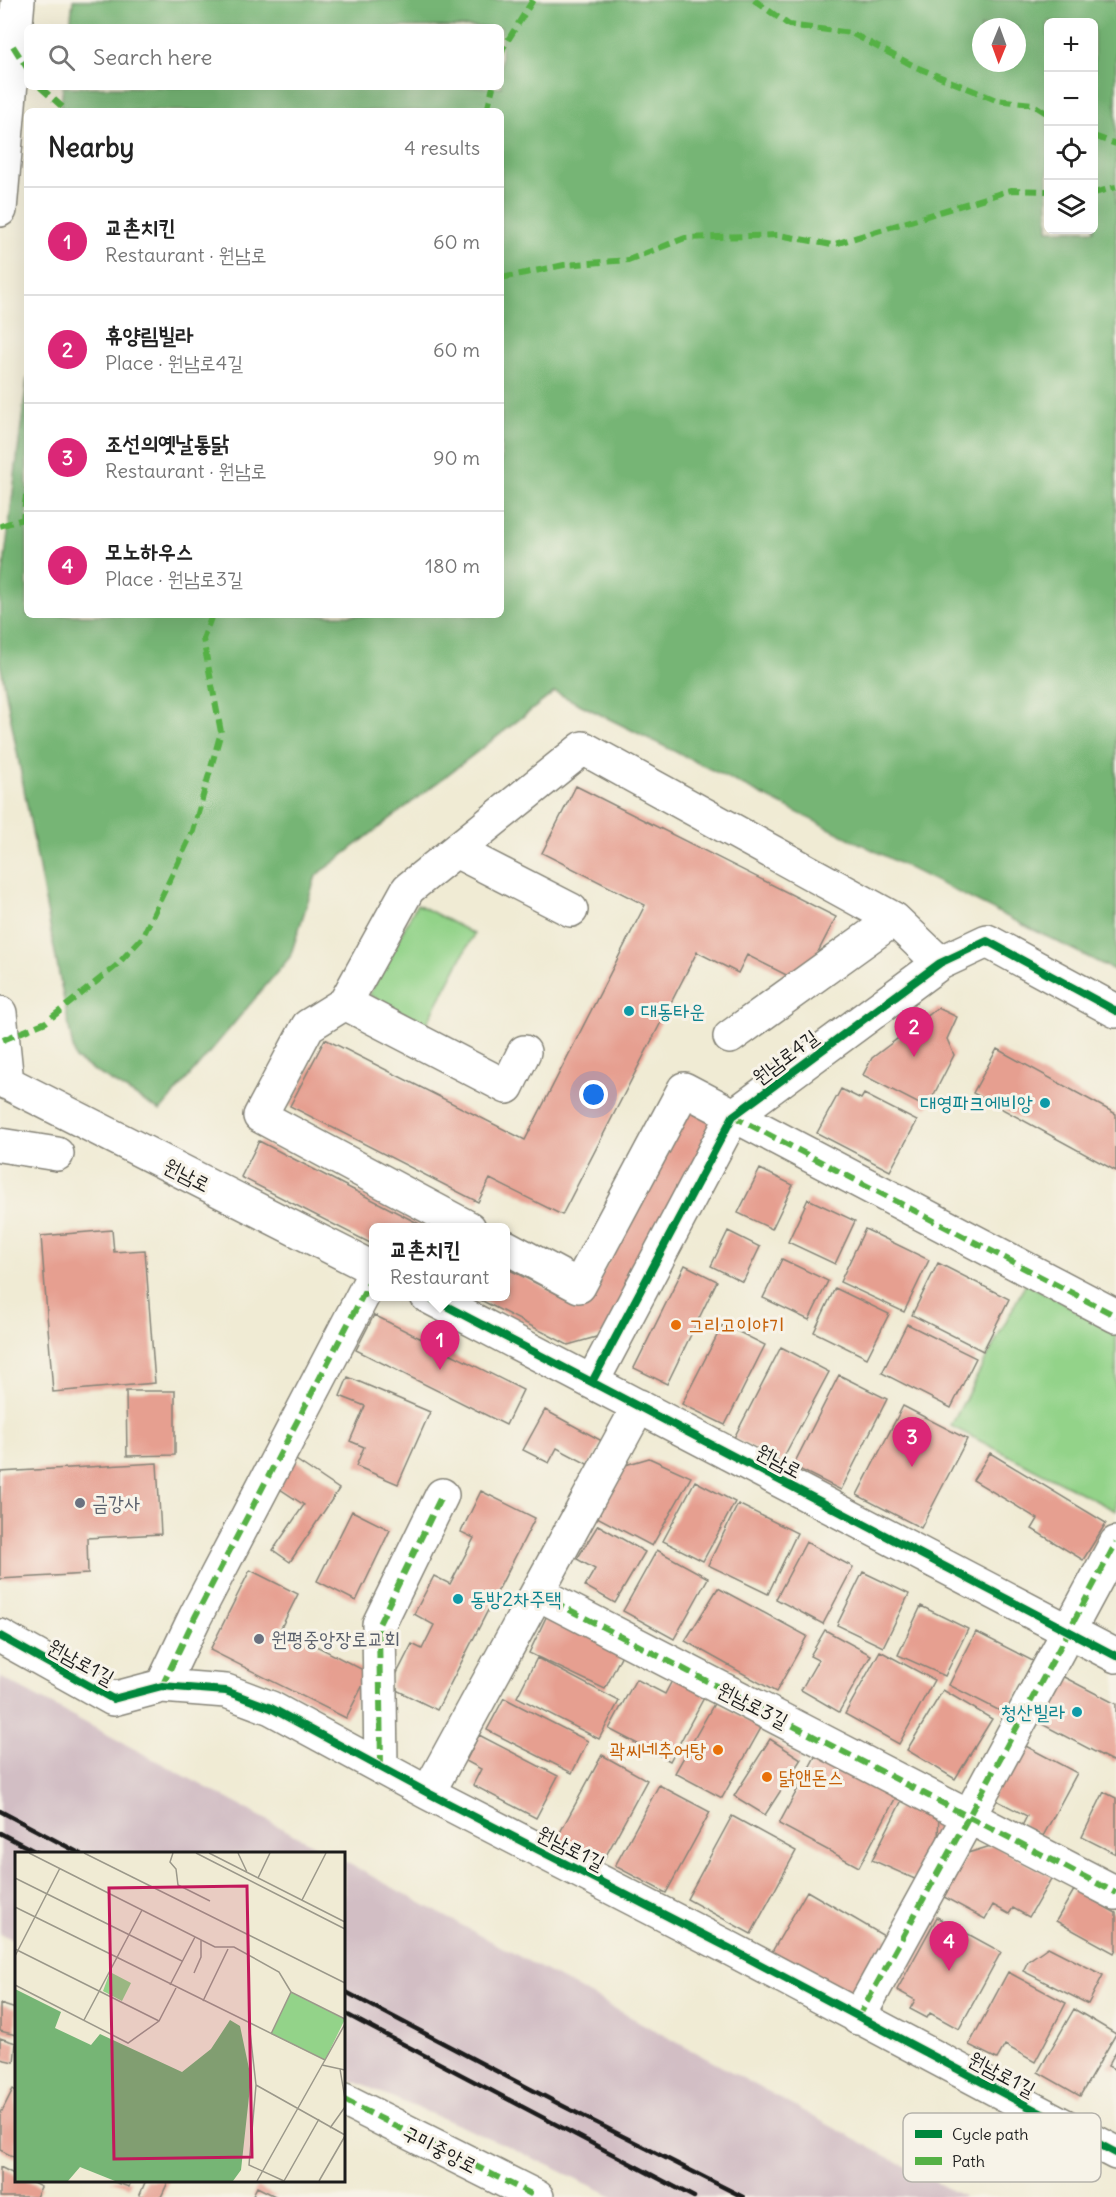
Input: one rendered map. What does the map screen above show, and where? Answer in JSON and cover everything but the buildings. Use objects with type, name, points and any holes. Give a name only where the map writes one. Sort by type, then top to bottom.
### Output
[{"type":"street","points":[[0,210],[18,0]]},
{"type":"street","points":[[461,1223],[260,1116],[308,1026],[345,1003],[408,889],[583,748],[894,919],[940,963]]},
{"type":"street","points":[[456,851],[571,910]]},
{"type":"street","points":[[730,1037],[894,919]]},
{"type":"street","name":"원남로4길","points":[[592,1382],[733,1116],[940,963],[987,941],[1116,1011]]},
{"type":"street","points":[[345,1003],[507,1087],[524,1052]]},
{"type":"street","points":[[0,1013],[3,1081]]},
{"type":"street","name":"원남로","points":[[3,1081],[369,1266]]},
{"type":"street","points":[[510,1249],[579,1286],[684,1089],[1116,1316]]},
{"type":"street","points":[[0,1145],[57,1155]]},
{"type":"street","points":[[162,1686],[195,1617],[369,1284]]},
{"type":"street","name":"원남로","points":[[437,1301],[1116,1656]]},
{"type":"street","points":[[428,1793],[639,1407]]},
{"type":"street","points":[[381,1767],[379,1624],[442,1495]]},
{"type":"street","points":[[858,2018],[1116,1544]]},
{"type":"street","name":"원남로3길","points":[[537,1593],[1116,1893]]},
{"type":"street","name":"원남로1길","points":[[0,1636],[113,1699],[162,1686],[226,1691],[271,1708],[428,1793],[1040,2113]]},
{"type":"street","name":"구미중앙로","points":[[345,2101],[537,2197]]},
{"type":"street","name":"원남로1길","points":[[1101,2145],[1116,2153]]},
{"type":"shaded area","points":[[0,1677],[328,1852],[15,1852],[15,1940],[0,1934]]},
{"type":"shaded area","points":[[345,1862],[903,2165],[903,2182],[935,2182],[964,2197],[615,2197],[503,2144],[345,2077]]},
{"type":"green space","points":[[73,0],[1116,0],[1116,971],[555,692],[316,876],[290,957],[160,1111],[75,1059],[0,662],[0,598],[24,402],[24,618],[504,618],[504,108],[60,108],[63,90],[504,90],[504,24],[70,24]]},
{"type":"green space","points":[[417,904],[474,934],[426,1025],[369,995]]},
{"type":"green space","points":[[1026,1283],[1116,1330],[1116,1511],[951,1426]]},
{"type":"railway","points":[[0,1811],[77,1852]]},
{"type":"railway","points":[[0,1833],[36,1852]]},
{"type":"railway","points":[[345,1992],[743,2197]]},
{"type":"railway","points":[[345,2014],[694,2197]]},
{"type":"marked path","points":[[504,46],[533,0]]},
{"type":"marked path","points":[[754,0],[789,25],[851,33],[916,67],[996,100],[1032,104],[1044,112]]},
{"type":"marked path","points":[[13,46],[24,63]]},
{"type":"marked path","points":[[43,90],[64,108]]},
{"type":"marked path","points":[[488,108],[492,90]]},
{"type":"marked path","points":[[1098,137],[1116,144]]},
{"type":"marked path","points":[[1098,192],[1116,187]]},
{"type":"marked path","points":[[504,277],[564,265],[628,260],[685,238],[779,235],[832,245],[1011,190],[1044,191]]},
{"type":"marked path","points":[[0,526],[23,519],[24,511]]},
{"type":"marked path","points":[[3,1040],[46,1022],[116,966],[142,938],[193,831],[221,732],[203,639],[211,618]]},
{"type":"marked path","points":[[733,1116],[1116,1316]]},
{"type":"marked path","points":[[162,1686],[195,1617],[369,1284]]},
{"type":"marked path","points":[[381,1767],[379,1624],[442,1495]]},
{"type":"marked path","points":[[858,2018],[1116,1543]]},
{"type":"marked path","points":[[537,1593],[1116,1893]]},
{"type":"marked path","points":[[345,2101],[537,2197]]},
{"type":"cycle path","points":[[592,1382],[733,1116],[940,963],[987,941],[1116,1011]]},
{"type":"cycle path","points":[[437,1301],[1116,1656]]},
{"type":"cycle path","points":[[0,1636],[113,1699],[162,1686],[226,1691],[271,1708],[428,1793],[731,1949],[1041,2113]]},
{"type":"cycle path","points":[[1101,2145],[1116,2153]]},
{"type":"place","name":"대동타운","points":[[629,1011]]},
{"type":"place","name":"휴양림빌라","points":[[914,1057]]},
{"type":"place","name":"대영파크에비앙","points":[[1045,1103]]},
{"type":"place","name":"그리고이야기","points":[[676,1325]]},
{"type":"place","name":"교촌치킨","points":[[440,1370]]},
{"type":"place","name":"조선의옛날통닭","points":[[912,1467]]},
{"type":"place","name":"금강사","points":[[80,1503]]},
{"type":"place","name":"동방2차주택","points":[[458,1599]]},
{"type":"place","name":"원평중앙장로교회","points":[[259,1639]]},
{"type":"place","name":"청산빌라","points":[[1077,1712]]},
{"type":"place","name":"곽씨네추어탕","points":[[718,1750]]},
{"type":"place","name":"닭앤돈스","points":[[767,1777]]},
{"type":"place","name":"모노하우스","points":[[949,1971]]}]
